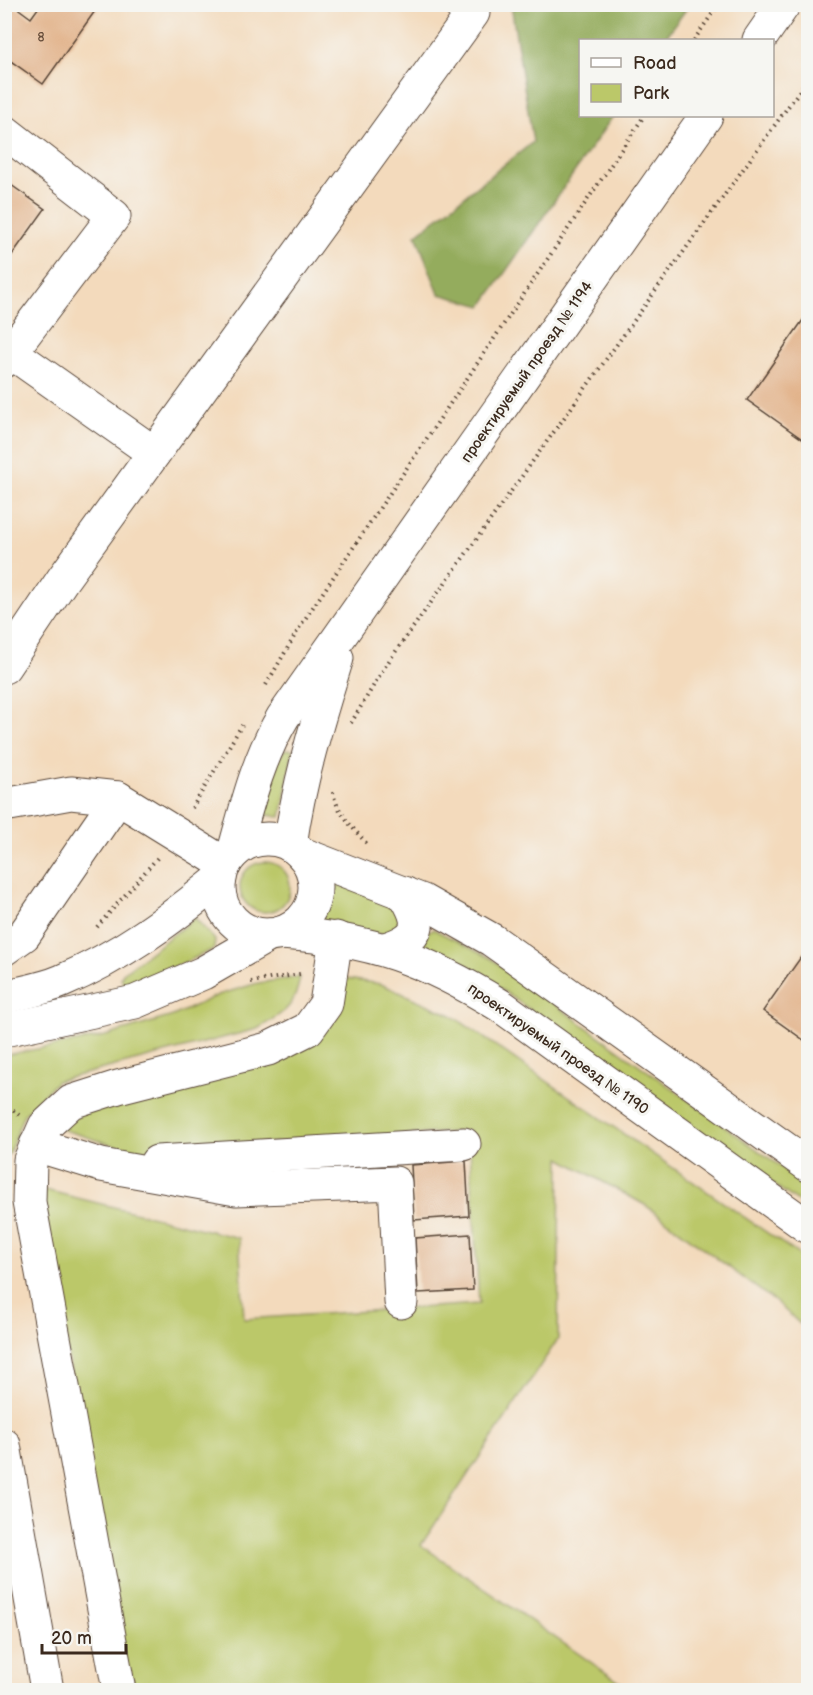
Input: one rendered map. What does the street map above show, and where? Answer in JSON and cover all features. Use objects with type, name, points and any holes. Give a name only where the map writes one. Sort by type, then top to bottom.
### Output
[{"type":"street","points":[[4,667],[63,579],[473,13],[460,4]]},
{"type":"street","points":[[760,39],[784,4]]},
{"type":"street","name":"проектируемый проезд № 1194","points":[[226,865],[270,739],[705,117]]},
{"type":"street","points":[[4,131],[114,216],[8,357],[154,453]]},
{"type":"street","name":"проектируемый проезд № 1194","points":[[296,849],[293,819],[319,716],[347,628]]},
{"type":"street","points":[[4,805],[71,793],[118,798],[226,865]]},
{"type":"street","points":[[4,949],[24,935],[118,798]]},
{"type":"street","points":[[4,998],[60,982],[116,956],[166,923],[246,843],[261,839],[276,840],[404,893],[492,940],[808,1165]]},
{"type":"street","points":[[4,1030],[135,1002],[203,973],[295,925],[306,914],[313,900],[315,884],[311,868],[296,849]]},
{"type":"street","points":[[226,865],[219,893],[231,918],[248,930],[275,934]]},
{"type":"street","points":[[385,949],[400,945],[413,936],[418,923],[414,909],[404,893]]},
{"type":"street","name":"проектируемый проезд № 1190","points":[[275,934],[336,938],[385,949],[400,953],[458,979],[501,1006],[808,1227]]},
{"type":"street","points":[[119,1690],[29,1203],[30,1160],[45,1126],[71,1102],[118,1087],[268,1049],[308,1029],[326,1004],[336,938]]},
{"type":"street","points":[[101,1165],[464,1144]]},
{"type":"street","points":[[36,1146],[101,1165],[236,1189],[395,1183],[401,1302]]},
{"type":"street","points":[[4,1444],[16,1580],[47,1690]]},
{"type":"path","points":[[695,39],[719,4]]},
{"type":"path","points":[[348,729],[393,656],[808,78]]},
{"type":"path","points":[[301,625],[643,117]]},
{"type":"path","points":[[331,785],[334,801],[346,820],[372,850]]},
{"type":"path","points":[[246,984],[300,974],[330,974]]},
{"type":"green space","points":[[511,5],[689,5],[665,39],[579,39],[579,117],[612,117],[482,306],[439,294],[416,235],[533,142]]},
{"type":"green space","points":[[284,750],[293,751],[281,817],[261,814],[265,781]]},
{"type":"green space","points":[[260,862],[270,862],[283,869],[290,882],[290,892],[283,905],[270,912],[260,912],[251,908],[244,901],[240,892],[240,882],[244,873],[251,866]]},
{"type":"green space","points":[[336,883],[385,897],[407,916],[391,936],[322,925],[320,919],[329,887]]},
{"type":"green space","points":[[195,918],[215,940],[214,949],[126,989],[121,978],[123,973]]},
{"type":"green space","points":[[433,929],[490,958],[808,1186],[808,1209],[470,967],[424,945],[427,932]]},
{"type":"green space","points":[[300,977],[291,1003],[274,1019],[257,1029],[57,1081],[23,1116],[9,1154],[5,1155],[5,1055],[102,1037],[173,1016],[218,995],[258,983]]},
{"type":"green space","points":[[340,978],[381,984],[451,1015],[808,1261],[808,1331],[777,1303],[645,1205],[560,1158],[558,1339],[421,1545],[631,1690],[129,1690],[37,1188],[239,1238],[244,1319],[479,1304],[469,1131],[133,1151],[54,1127],[79,1108],[277,1054]]},
{"type":"building","points":[[4,4],[12,4],[31,18],[41,4],[100,4],[43,84],[4,56]]},
{"type":"building","points":[[4,180],[45,209],[4,266]]},
{"type":"building","points":[[808,313],[808,443],[747,400]]},
{"type":"building","points":[[808,947],[808,1043],[763,1011]]},
{"type":"building","points":[[466,1161],[469,1216],[414,1220],[411,1165]]},
{"type":"building","points":[[470,1234],[473,1290],[418,1293],[415,1238]]}]
